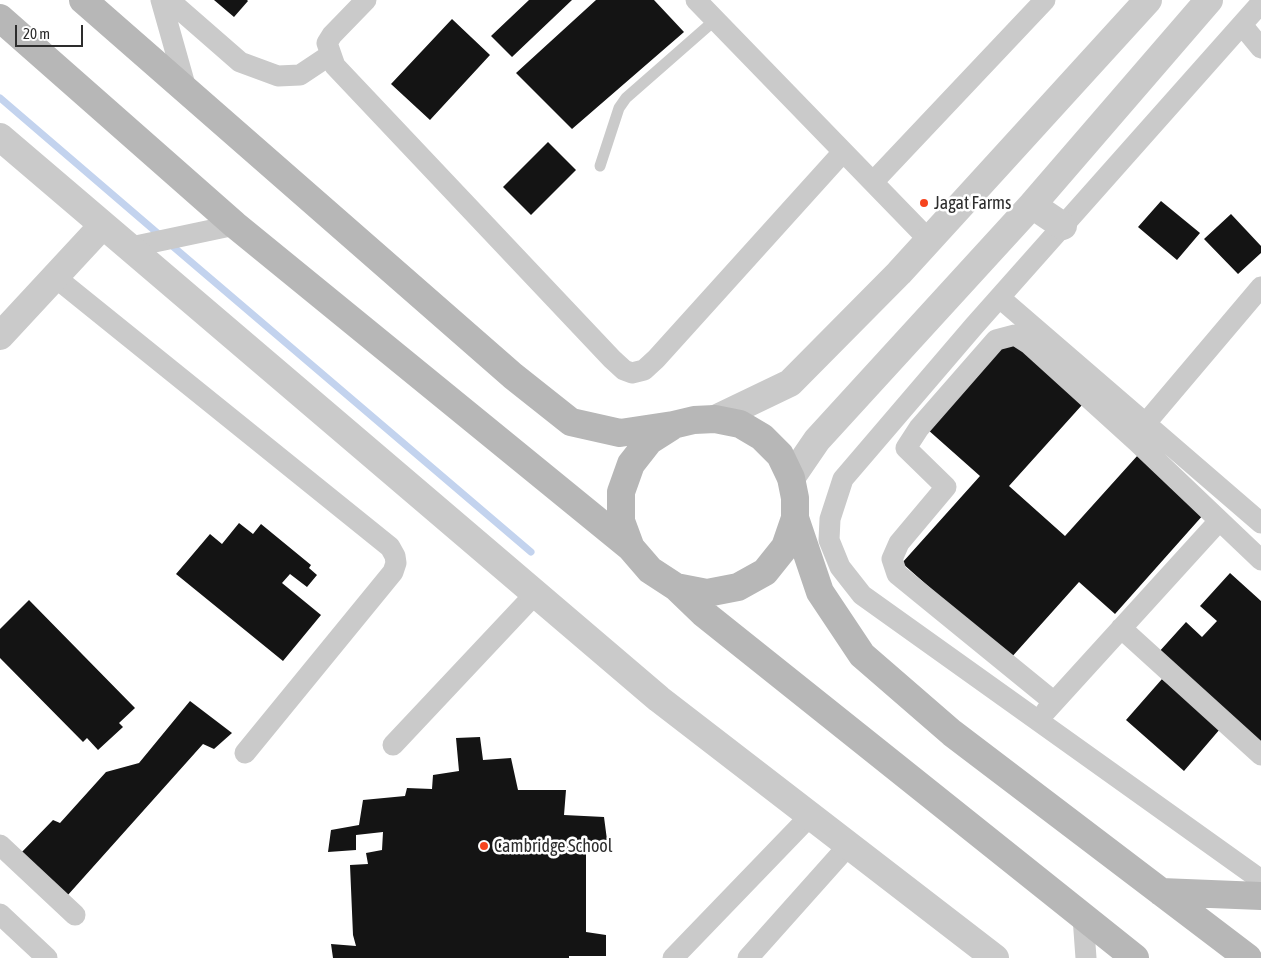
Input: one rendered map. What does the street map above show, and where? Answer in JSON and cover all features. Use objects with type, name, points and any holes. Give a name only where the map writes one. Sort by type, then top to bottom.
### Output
[{"type":"main road","points":[[83,0],[505,369],[571,422],[620,433],[715,418],[740,424],[762,437],[780,455],[791,478],[796,498],[795,518],[785,547],[765,572],[738,588],[707,593],[676,587]]},
{"type":"main road","points":[[0,18],[235,225],[631,548],[650,570],[676,587],[703,613],[1135,958]]},
{"type":"main road","points":[[631,548],[622,521],[621,492],[631,464],[649,441],[673,425]]},
{"type":"main road","points":[[795,518],[820,592],[862,655],[952,734],[1248,958]]},
{"type":"main road","points":[[1161,892],[1261,896]]},
{"type":"street","points":[[161,0],[187,92]]},
{"type":"street","points":[[169,0],[240,62],[278,76],[300,75],[330,55]]},
{"type":"street","points":[[366,0],[332,35],[327,43],[335,66],[612,359],[624,370],[632,373],[644,370],[656,359],[843,152]]},
{"type":"street","points":[[696,0],[929,240]]},
{"type":"street","points":[[873,182],[1045,0]]},
{"type":"street","points":[[715,418],[790,383],[929,240],[1148,0]]},
{"type":"street","points":[[791,478],[817,440],[1032,205],[1209,0]]},
{"type":"street","points":[[1261,3],[1063,226],[843,479],[830,519],[829,540],[840,567],[862,595],[1261,880]]},
{"type":"street","points":[[1242,25],[1261,48]]},
{"type":"street","points":[[0,137],[103,225],[142,244],[536,593],[659,699],[810,816],[984,955]]},
{"type":"street","points":[[1032,205],[1063,226]]},
{"type":"street","points":[[0,336],[103,225]]},
{"type":"street","points":[[142,244],[235,225]]},
{"type":"street","points":[[55,277],[390,548],[395,556],[396,563],[393,572],[245,753]]},
{"type":"street","points":[[1145,424],[1261,287]]},
{"type":"street","points":[[1000,298],[1261,523]]},
{"type":"street","points":[[1054,702],[897,574],[892,559],[899,543],[946,487],[906,448],[919,428],[996,340],[1015,335],[1030,344],[1136,441],[1261,560]]},
{"type":"street","points":[[1037,721],[1219,521]]},
{"type":"street","points":[[393,746],[536,593]]},
{"type":"street","points":[[1121,628],[1261,755]]},
{"type":"street","points":[[673,958],[810,816]]},
{"type":"street","points":[[0,845],[75,915]]},
{"type":"street","points":[[756,955],[848,846]]},
{"type":"street","points":[[0,914],[46,958]]},
{"type":"street","points":[[1083,917],[1086,958]]},
{"type":"lane","points":[[600,166],[619,108],[626,98],[715,20]]},
{"type":"building","points":[[214,0],[247,0],[248,1],[234,17]]},
{"type":"building","points":[[529,0],[572,0],[512,57],[491,36]]},
{"type":"building","points":[[596,0],[654,0],[684,32],[572,129],[516,73]]},
{"type":"building","points":[[452,19],[490,55],[430,120],[391,84]]},
{"type":"building","points":[[548,142],[576,170],[531,215],[503,187]]},
{"type":"building","points":[[1161,201],[1200,233],[1177,260],[1138,227]]},
{"type":"building","points":[[1231,214],[1261,246],[1261,253],[1238,274],[1204,239]]},
{"type":"building","points":[[1008,338],[1082,405],[1009,486],[1065,536],[1138,455],[1204,514],[1115,614],[1079,582],[1010,659],[902,563],[980,476],[927,429]]},
{"type":"building","points":[[239,523],[253,534],[261,524],[311,565],[309,568],[317,575],[307,587],[290,574],[282,583],[321,615],[283,661],[176,574],[210,534],[222,544]]},
{"type":"building","points":[[1230,573],[1261,601],[1261,746],[1158,653],[1186,622],[1202,637],[1217,621],[1200,606]]},
{"type":"building","points":[[29,600],[135,708],[119,723],[123,727],[98,750],[87,738],[83,742],[0,658],[0,629]]},
{"type":"building","points":[[1162,679],[1220,729],[1184,771],[1126,720]]},
{"type":"building","points":[[190,701],[232,733],[214,749],[203,744],[67,896],[19,855],[53,820],[60,823],[106,772],[139,763]]},
{"type":"building","name":"Cambridge School","points":[[480,737],[483,760],[511,758],[518,790],[566,790],[564,815],[604,817],[607,840],[586,842],[586,932],[606,935],[606,956],[569,956],[569,958],[333,958],[331,944],[356,946],[353,935],[350,865],[368,864],[366,853],[382,850],[383,832],[356,835],[356,850],[328,852],[331,830],[359,825],[363,800],[405,796],[407,788],[432,789],[433,775],[459,771],[456,738]]},
{"type":"waterway","points":[[0,98],[162,237]]},
{"type":"waterway","points":[[170,244],[531,552]]},
{"type":"place","name":"Jagat Farms","points":[[924,203]]},
{"type":"place","name":"Cambridge School","points":[[484,846]]}]
